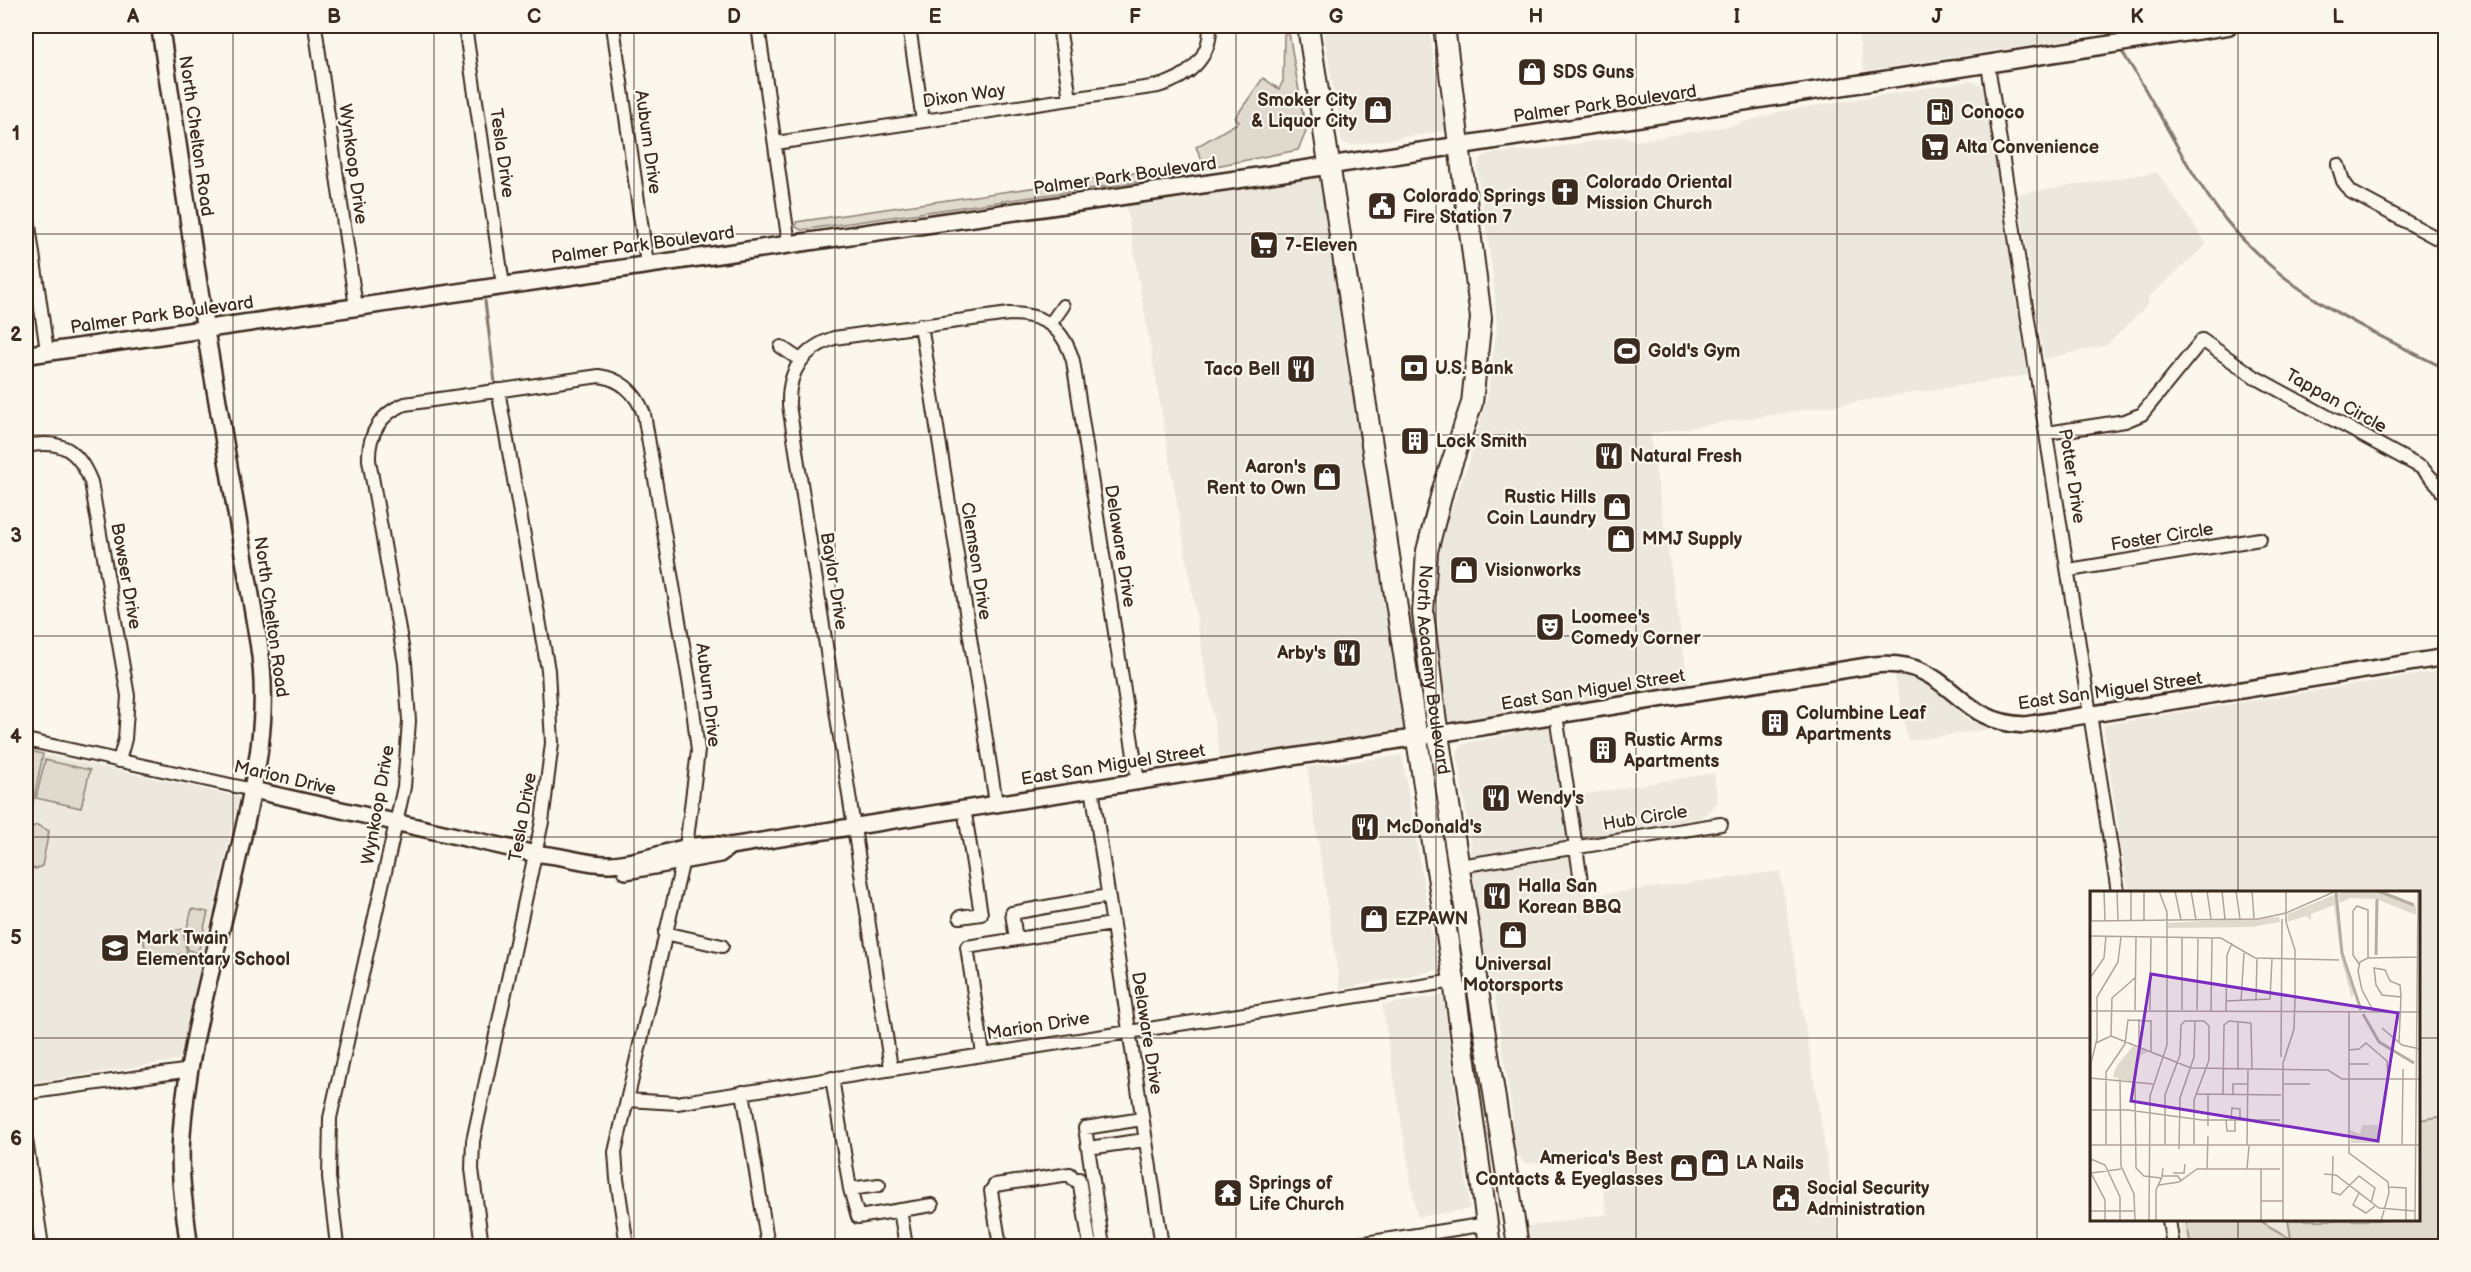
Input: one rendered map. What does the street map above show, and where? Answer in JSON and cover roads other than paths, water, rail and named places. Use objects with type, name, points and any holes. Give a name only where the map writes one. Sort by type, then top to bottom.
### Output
[{"type":"highway","name":"North Academy Boulevard","points":[[1308,26],[1454,981],[1490,1246]]},
{"type":"highway","name":"North Academy Boulevard","points":[[1444,26],[1461,143],[1481,318],[1472,403],[1433,522],[1424,576],[1424,628],[1518,1246]]},
{"type":"main road","name":"North Chelton Road","points":[[160,26],[205,328],[263,671],[263,729],[253,790],[190,1070],[181,1143],[182,1188],[189,1246]]},
{"type":"main road","name":"Palmer Park Boulevard","points":[[26,355],[1329,165],[1461,143],[1630,121],[2228,26]]},
{"type":"street","name":"Wynkoop Drive","points":[[315,26],[356,307]]},
{"type":"street","name":"Tesla Drive","points":[[465,26],[503,285]]},
{"type":"street","name":"Auburn Drive","points":[[613,26],[647,264]]},
{"type":"street","points":[[758,26],[789,244]]},
{"type":"street","points":[[909,26],[923,121]]},
{"type":"street","points":[[1059,26],[1070,99]]},
{"type":"street","name":"Dixon Way","points":[[776,143],[1158,86],[1183,77],[1194,68],[1207,47],[1210,26]]},
{"type":"street","name":"Potter Drive","points":[[1988,65],[2118,891]]},
{"type":"street","points":[[2338,165],[2343,181],[2351,192],[2445,243]]},
{"type":"street","points":[[26,205],[47,351]]},
{"type":"street","points":[[781,347],[800,360],[813,347],[834,338],[1010,314],[1036,316],[1051,323],[1063,306]]},
{"type":"street","name":"Delaware Drive","points":[[1051,323],[1064,337],[1073,361],[1138,781]]},
{"type":"street","name":"Clemson Drive","points":[[921,325],[996,803]]},
{"type":"street","name":"Tappan Circle","points":[[2047,433],[2124,421],[2142,414],[2202,340],[2255,377],[2422,468],[2439,486],[2445,500]]},
{"type":"street","name":"Baylor Drive","points":[[800,360],[789,383],[789,405],[891,1068]]},
{"type":"street","name":"Auburn Drive","points":[[498,390],[599,376],[620,382],[640,403],[691,692],[698,751],[685,855],[627,1100],[615,1165],[627,1246]]},
{"type":"street","name":"Wynkoop Drive","points":[[337,1246],[329,1177],[330,1118],[406,765],[408,695],[405,663],[369,460],[371,439],[380,421],[397,407],[498,390]]},
{"type":"street","name":"Tesla Drive","points":[[482,1246],[472,1169],[473,1141],[536,854],[551,763],[550,698],[544,645],[498,390]]},
{"type":"street","name":"Bowser Drive","points":[[26,446],[48,443],[60,445],[81,462],[92,482],[128,696],[125,739],[119,761]]},
{"type":"street","name":"Foster Circle","points":[[2069,570],[2260,539]]},
{"type":"street","name":"East San Miguel Street","points":[[685,855],[720,854],[730,846],[1888,664],[1903,664],[1925,671],[1945,685],[1975,712],[1996,722],[2025,725],[2445,657]]},
{"type":"street","points":[[1556,716],[1581,881]]},
{"type":"street","name":"Marion Drive","points":[[26,740],[536,854],[551,864],[598,873],[615,873],[685,855]]},
{"type":"street","name":"Delaware Drive","points":[[1092,788],[1162,1246]]},
{"type":"street","points":[[960,917],[981,914],[964,808]]},
{"type":"street","name":"Hub Circle","points":[[1460,866],[1721,824]]},
{"type":"street","points":[[1016,939],[1012,913],[1108,896]]},
{"type":"street","points":[[983,1054],[968,947],[1112,924]]},
{"type":"street","points":[[665,933],[722,946]]},
{"type":"street","name":"Marion Drive","points":[[627,1100],[670,1104],[1454,981]]},
{"type":"street","points":[[26,1093],[190,1070]]},
{"type":"street","points":[[832,1078],[850,1189],[858,1217],[932,1205]]},
{"type":"street","points":[[743,1092],[768,1246]]},
{"type":"street","points":[[1103,1246],[1085,1128],[1142,1119]]},
{"type":"street","points":[[26,1140],[42,1246]]},
{"type":"street","points":[[1088,1148],[1145,1140]]},
{"type":"street","points":[[1000,1246],[991,1191],[995,1185],[1070,1174],[1074,1180],[1079,1179],[1090,1246]]},
{"type":"street","points":[[850,1189],[879,1185]]},
{"type":"street","points":[[900,1210],[906,1246]]},
{"type":"street","points":[[2169,1221],[2173,1246]]},
{"type":"street","points":[[1346,1246],[1487,1224]]},
{"type":"waterway","points":[[2103,26],[2112,39]]},
{"type":"waterway","points":[[2120,49],[2147,91],[2196,178],[2225,219],[2248,245],[2273,268],[2327,306],[2385,339],[2446,369]]},
{"type":"waterway","points":[[485,301],[495,383]]},
{"type":"place","name":"SDS Guns","points":[[1532,72]]},
{"type":"place","name":"Smoker City & Liquor City","points":[[1378,110]]},
{"type":"place","name":"Conoco","points":[[1940,112]]},
{"type":"place","name":"Alta Convenience","points":[[1935,147]]},
{"type":"place","name":"Colorado Oriental Mission Church","points":[[1565,192]]},
{"type":"place","name":"Colorado Springs Fire Station 7","points":[[1382,206]]},
{"type":"place","name":"7-Eleven","points":[[1264,245]]},
{"type":"place","name":"Gold's Gym","points":[[1627,351]]},
{"type":"place","name":"U.S. Bank","points":[[1414,368]]},
{"type":"place","name":"Taco Bell","points":[[1301,369]]},
{"type":"place","name":"Lock Smith","points":[[1415,441]]},
{"type":"place","name":"Natural Fresh","points":[[1609,456]]},
{"type":"place","name":"Aaron's Rent to Own","points":[[1327,477]]},
{"type":"place","name":"Rustic Hills Coin Laundry","points":[[1617,507]]},
{"type":"place","name":"MMJ Supply","points":[[1621,539]]},
{"type":"place","name":"Visionworks","points":[[1464,570]]},
{"type":"place","name":"Loomee's Comedy Corner","points":[[1550,627]]},
{"type":"place","name":"Arby's","points":[[1347,653]]},
{"type":"place","name":"Columbine Leaf Apartments","points":[[1775,723]]},
{"type":"place","name":"Rustic Arms Apartments","points":[[1603,750]]},
{"type":"place","name":"Wendy's","points":[[1496,798]]},
{"type":"place","name":"McDonald's","points":[[1365,827]]},
{"type":"place","name":"Halla San Korean BBQ","points":[[1497,896]]},
{"type":"place","name":"EZPAWN","points":[[1374,919]]},
{"type":"place","name":"Universal Motorsports","points":[[1513,935]]},
{"type":"place","name":"Mark Twain Elementary School","points":[[115,948]]},
{"type":"place","name":"LA Nails","points":[[1715,1163]]},
{"type":"place","name":"America's Best Contacts & Eyeglasses","points":[[1684,1168]]},
{"type":"place","name":"Springs of Life Church","points":[[1228,1193]]},
{"type":"place","name":"Social Security Administration","points":[[1786,1198]]}]
